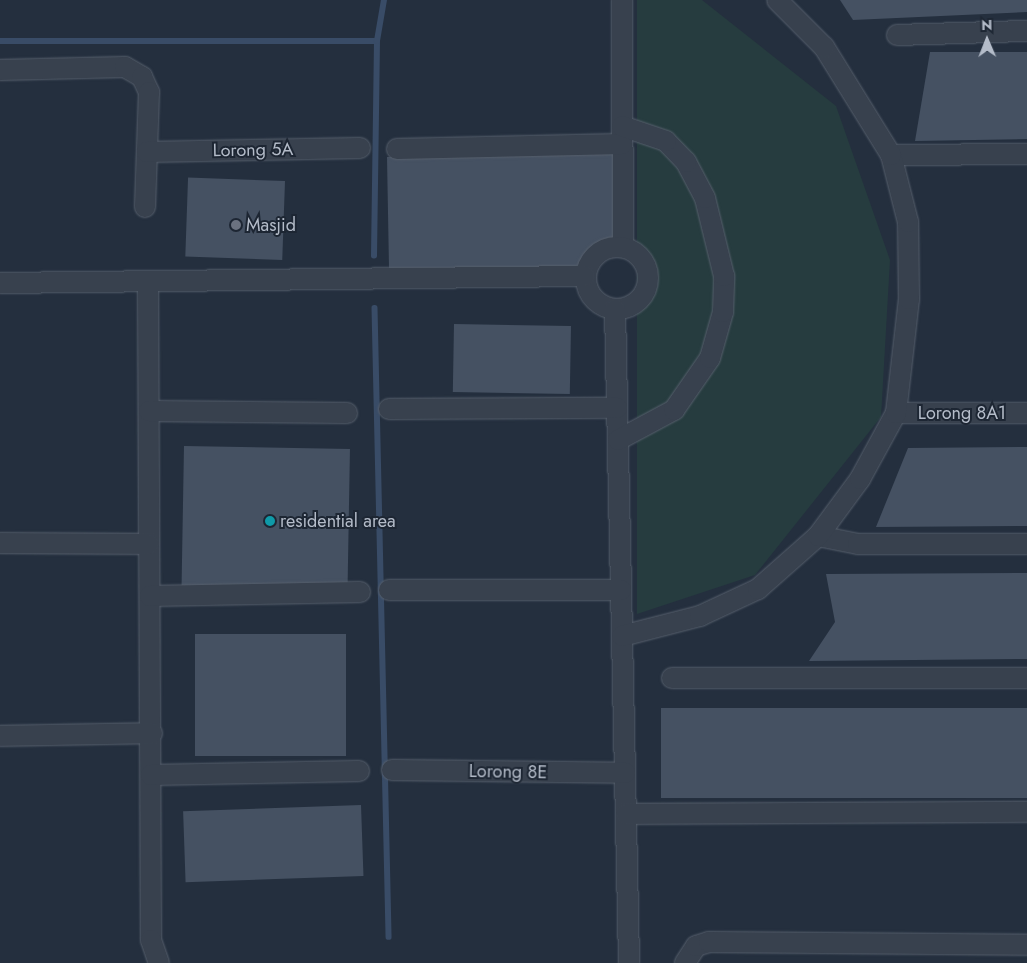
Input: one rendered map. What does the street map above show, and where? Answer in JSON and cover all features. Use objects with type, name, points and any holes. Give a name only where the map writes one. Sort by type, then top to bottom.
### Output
[{"type":"street","points":[[622,0],[623,247]]},
{"type":"street","points":[[622,636],[700,616],[758,589],[818,536],[860,479],[896,413],[909,299],[908,222],[891,155],[824,47],[777,0]]},
{"type":"street","points":[[896,35],[1027,31]]},
{"type":"street","points":[[0,70],[125,67],[142,77],[149,92],[144,207]]},
{"type":"street","points":[[398,149],[622,135],[666,142],[686,162],[706,198],[724,276],[723,312],[710,358],[674,410],[618,440]]},
{"type":"street","name":"Lorong 5A","points":[[147,152],[360,148]]},
{"type":"street","points":[[891,155],[1027,154]]},
{"type":"street","points":[[612,247],[623,247],[632,251],[644,261],[648,276],[647,287],[635,303],[615,309],[606,307],[590,295],[585,276],[593,257],[612,247]]},
{"type":"street","points":[[0,283],[585,276]]},
{"type":"street","points":[[148,282],[152,733],[151,940],[159,963]]},
{"type":"street","points":[[615,309],[629,963]]},
{"type":"street","points":[[389,409],[617,408]]},
{"type":"street","points":[[149,411],[347,413]]},
{"type":"street","name":"Lorong 8A1","points":[[896,413],[1027,413]]},
{"type":"street","points":[[818,536],[858,544],[1027,544]]},
{"type":"street","points":[[0,543],[150,544]]},
{"type":"street","points":[[389,590],[621,590]]},
{"type":"street","points":[[150,596],[360,592]]},
{"type":"street","points":[[672,678],[1027,678]]},
{"type":"street","points":[[0,736],[152,733]]},
{"type":"street","name":"Lorong 8E","points":[[392,770],[625,773]]},
{"type":"street","points":[[151,775],[359,771]]},
{"type":"street","points":[[626,814],[1027,812]]},
{"type":"street","points":[[685,963],[696,946],[709,942],[1027,945]]},
{"type":"green space","points":[[637,0],[702,0],[836,106],[890,260],[881,417],[755,575],[637,614]]},
{"type":"building","points":[[840,0],[1027,0],[1027,12],[853,20]]},
{"type":"building","points":[[930,52],[1027,52],[1027,139],[915,141]]},
{"type":"building","points":[[613,154],[618,234],[575,267],[389,268],[387,157]]},
{"type":"building","name":"Masjid","points":[[188,178],[285,181],[282,260],[185,257]]},
{"type":"building","points":[[454,324],[571,326],[570,394],[453,392]]},
{"type":"building","name":"residential area","points":[[184,446],[350,449],[347,598],[181,595]]},
{"type":"building","points":[[1027,447],[1027,526],[876,527],[908,448]]},
{"type":"building","points":[[1027,573],[1027,659],[809,661],[835,622],[826,574]]},
{"type":"building","points":[[195,634],[346,634],[346,756],[195,756]]},
{"type":"building","points":[[661,708],[1027,708],[1027,798],[661,798]]},
{"type":"building","points":[[361,805],[363,876],[186,882],[183,811]]},
{"type":"waterway","points":[[374,256],[377,41],[384,0]]},
{"type":"waterway","points":[[0,41],[377,41]]},
{"type":"waterway","points":[[375,308],[389,937]]},
{"type":"place","name":"Masjid","points":[[236,225]]},
{"type":"place","name":"residential area","points":[[270,521]]}]
